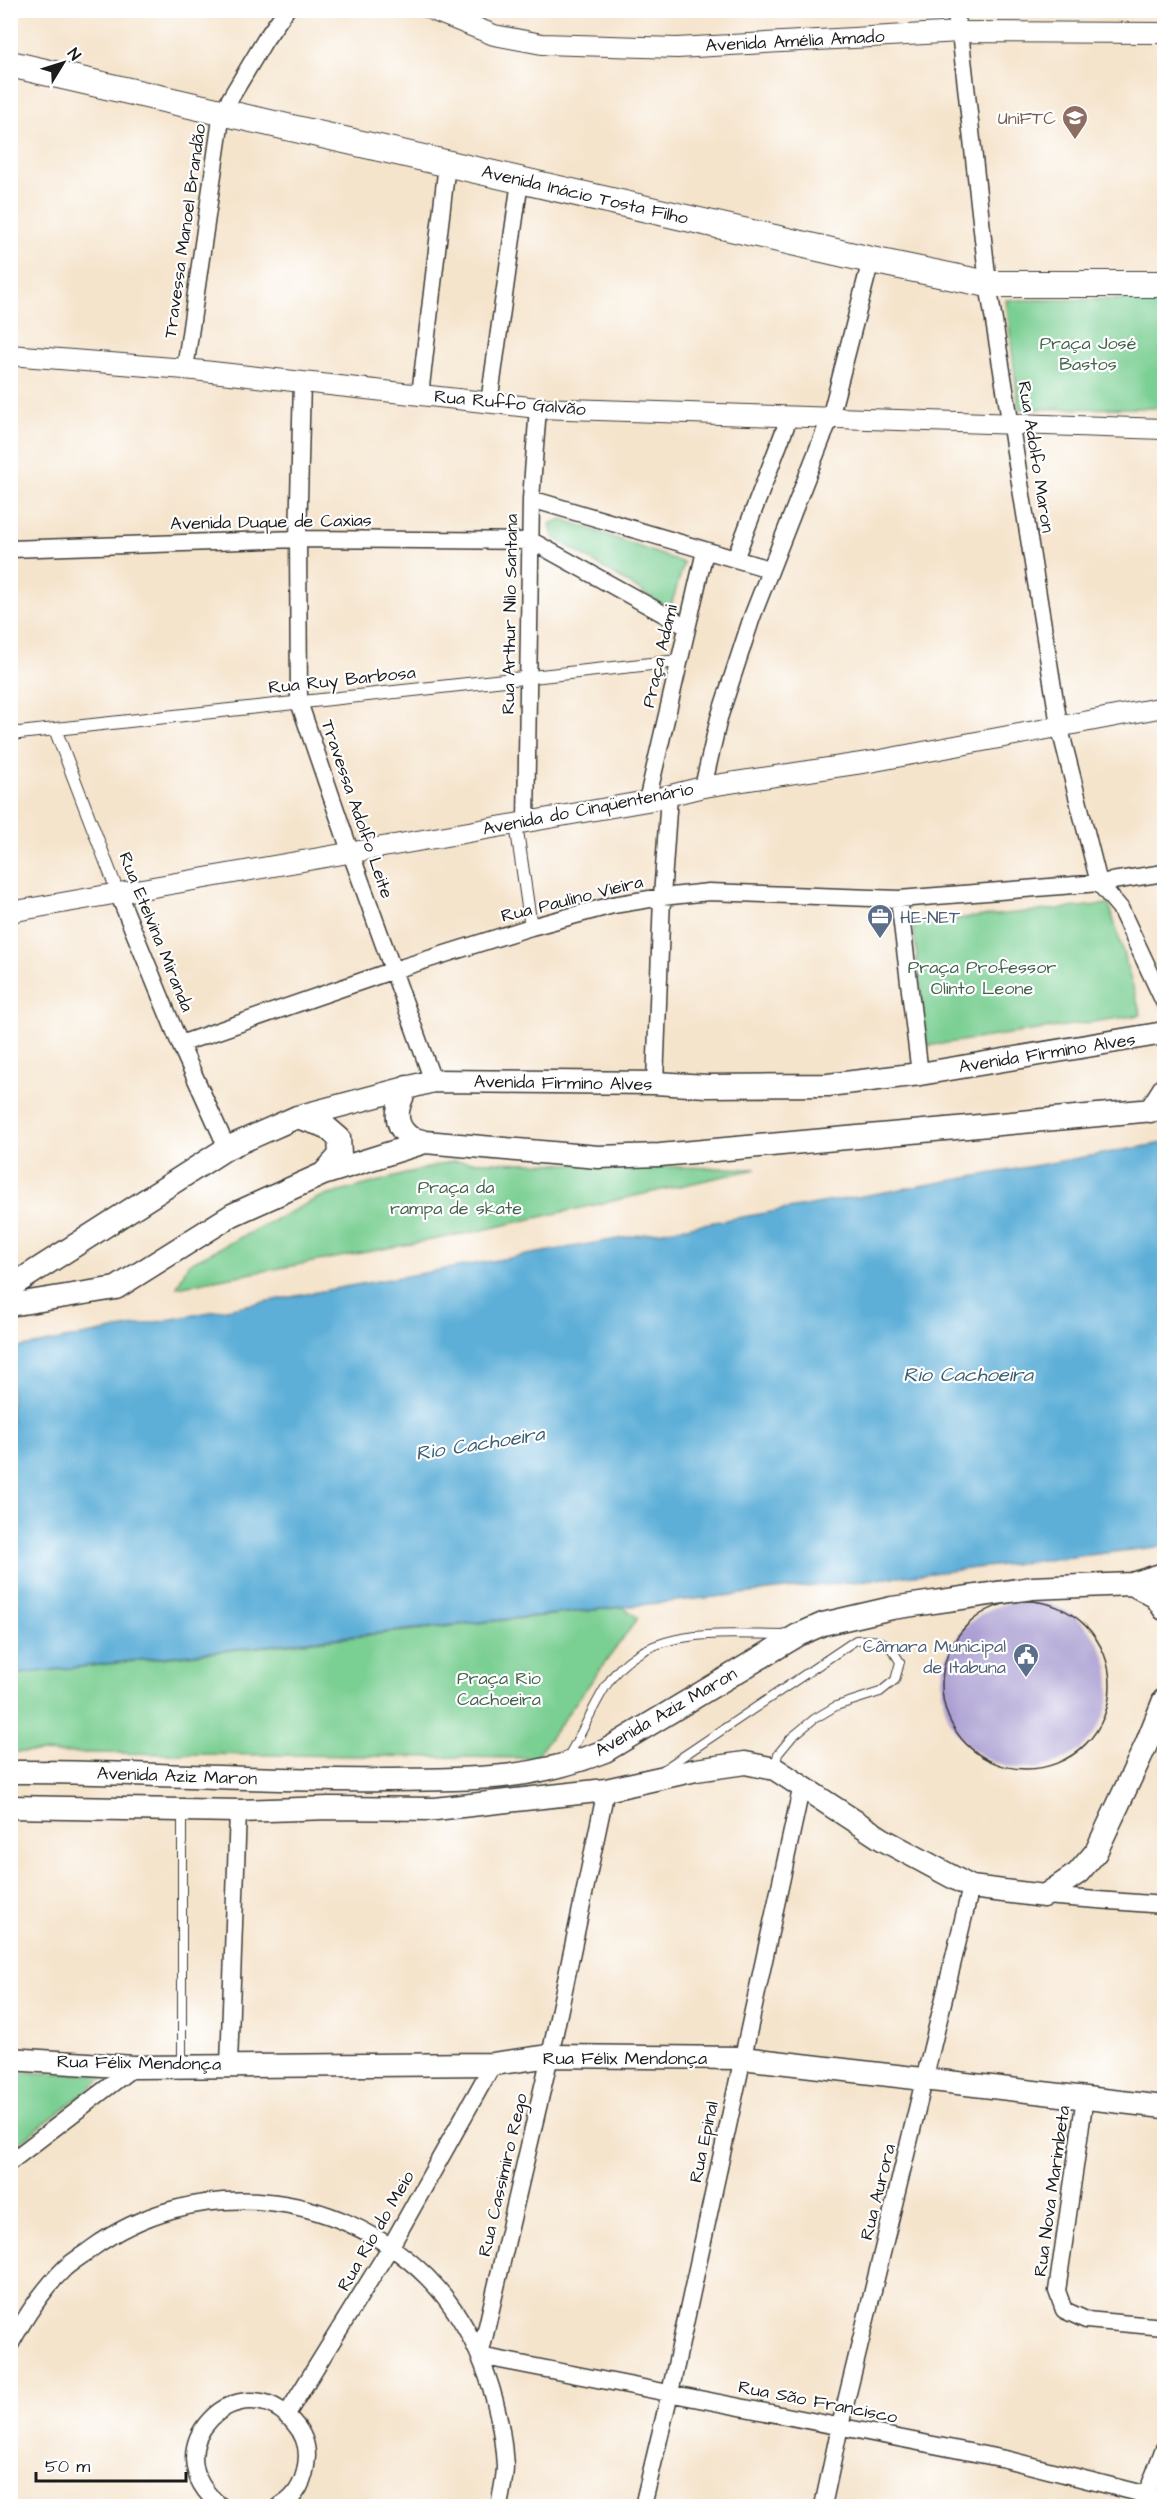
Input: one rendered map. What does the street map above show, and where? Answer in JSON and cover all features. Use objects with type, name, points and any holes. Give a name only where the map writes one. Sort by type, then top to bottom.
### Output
[{"type":"main road","name":"Avenida Inácio Tosta Filho","points":[[10,64],[871,260],[988,284],[1164,284]]},
{"type":"main road","name":"Avenida Firmino Alves","points":[[10,1287],[226,1148],[297,1117],[433,1081],[655,1083],[708,1086],[828,1085],[920,1074],[1164,1033]]},
{"type":"main road","points":[[407,1087],[397,1106],[398,1120],[407,1135],[425,1142],[598,1157],[660,1155],[1157,1110],[1164,1089]]},
{"type":"main road","points":[[297,1117],[325,1126],[339,1138],[340,1155],[323,1174]]},
{"type":"main road","points":[[10,1305],[116,1288],[231,1215],[323,1174],[425,1142]]},
{"type":"main road","name":"Avenida Aziz Maron","points":[[10,1772],[362,1781],[502,1778],[562,1766],[605,1751],[798,1635],[823,1624],[892,1608],[1032,1588],[1132,1584],[1164,1574]]},
{"type":"main road","points":[[1132,1584],[1156,1597],[1164,1609]]},
{"type":"main road","points":[[971,1887],[1044,1896],[1078,1874],[1096,1852],[1146,1745],[1164,1700]]},
{"type":"main road","name":"Avenida Aziz Maron","points":[[10,1807],[182,1810],[435,1809],[606,1791],[649,1780],[745,1763],[775,1769],[882,1839],[971,1887]]},
{"type":"main road","name":"Rua Félix Mendonça","points":[[10,2059],[134,2067],[229,2064],[494,2064],[550,2056],[742,2058],[1164,2107]]},
{"type":"street","name":"Travessa Manoel Brandão","points":[[185,369],[222,112],[265,40],[286,10]]},
{"type":"street","name":"Avenida Amélia Amado","points":[[432,10],[494,35],[542,44],[677,48],[960,32],[1164,33]]},
{"type":"street","name":"Rua Adolfo Maron","points":[[954,10],[960,32],[988,284],[1059,725],[1098,883]]},
{"type":"street","points":[[420,395],[447,164]]},
{"type":"street","points":[[489,403],[520,181]]},
{"type":"street","points":[[703,788],[719,718],[769,569],[830,418],[871,260]]},
{"type":"street","name":"Rua Ruffo Galvão","points":[[10,355],[185,369],[538,408],[1011,426],[1164,429]]},
{"type":"street","name":"Travessa Adolfo Leite","points":[[302,382],[298,539],[299,702],[433,1081]]},
{"type":"street","name":"Rua Arthur Nilo Santana","points":[[531,927],[521,823],[528,680],[531,499],[538,408]]},
{"type":"street","points":[[735,559],[789,418]]},
{"type":"street","points":[[531,499],[769,569]]},
{"type":"street","name":"Avenida Duque de Caxias","points":[[10,549],[298,539],[532,541]]},
{"type":"street","points":[[532,541],[687,627]]},
{"type":"street","name":"Praça Adami","points":[[647,801],[705,551]]},
{"type":"street","name":"Rua Ruy Barbosa","points":[[10,735],[678,662]]},
{"type":"street","name":"Avenida do Cinqüentenário","points":[[10,912],[647,801],[703,788],[875,761],[1164,707]]},
{"type":"street","name":"Rua Etelvina Miranda","points":[[55,729],[118,893],[226,1148]]},
{"type":"street","points":[[655,1083],[662,897],[669,795]]},
{"type":"street","name":"Rua Paulino Vieira","points":[[180,1044],[394,970],[531,927],[613,905],[709,892],[899,899],[1098,883],[1164,873]]},
{"type":"street","points":[[1098,883],[1120,908],[1164,1002]]},
{"type":"street","points":[[899,899],[920,1074]]},
{"type":"street","name":"Rua Epinal","points":[[643,2506],[670,2393],[802,1785]]},
{"type":"street","name":"Rua Cassimiro Rego","points":[[480,2356],[550,2056],[606,1791]]},
{"type":"street","points":[[229,2064],[238,1810]]},
{"type":"street","name":"Rua Aurora","points":[[823,2506],[840,2426],[971,1887]]},
{"type":"street","points":[[1044,1896],[1164,1905]]},
{"type":"street","name":"Rua Rio do Meio","points":[[287,2414],[391,2246],[494,2064]]},
{"type":"street","points":[[10,2162],[134,2067]]},
{"type":"street","name":"Rua Nova Marimbeta","points":[[1085,2097],[1058,2291],[1065,2310],[1086,2320],[1164,2327]]},
{"type":"street","points":[[10,2345],[28,2312],[66,2268],[113,2233],[166,2210],[224,2199],[283,2202],[339,2218],[391,2246],[428,2277],[458,2314],[480,2356],[495,2403],[505,2468],[499,2506]]},
{"type":"street","name":"Rua São Francisco","points":[[480,2356],[1005,2459],[1144,2501],[1164,2503]]},
{"type":"street","points":[[221,2506],[208,2497],[198,2481],[193,2462],[195,2443],[203,2426],[216,2412],[233,2403],[252,2401],[270,2404],[287,2414],[300,2430],[307,2450],[306,2471],[298,2490],[280,2506]]},
{"type":"street","points":[[1144,2501],[1164,2448]]},
{"type":"lane","points":[[562,1766],[609,1681],[638,1652],[672,1639],[713,1635],[798,1635]]},
{"type":"lane","points":[[649,1780],[856,1640],[877,1639],[892,1646],[900,1662],[895,1680],[880,1692],[836,1706],[814,1719],[792,1737],[778,1754],[775,1769]]},
{"type":"lane","points":[[182,1810],[182,2066]]},
{"type":"green space","name":"Praça José Bastos","points":[[1164,299],[1164,408],[1019,409],[1006,300]]},
{"type":"green space","points":[[562,519],[684,563],[670,609],[553,537],[550,524]]},
{"type":"green space","name":"Praça Professor Olinto Leone","points":[[1109,904],[1141,1015],[927,1046],[913,923]]},
{"type":"green space","name":"Praça da rampa de skate","points":[[453,1161],[756,1169],[469,1233],[177,1287],[188,1264],[318,1198]]},
{"type":"green space","name":"Praça Rio Cachoeira","points":[[623,1607],[638,1618],[535,1758],[11,1752],[10,1675]]},
{"type":"green space","points":[[11,2072],[107,2075],[11,2149]]},
{"type":"water","name":"Rio Cachoeira","points":[[1164,1143],[1164,1546],[11,1675],[11,1349],[344,1287]]},
{"type":"building","name":"Câmara Municipal de Itabuna","points":[[1026,1601],[1042,1602],[1058,1607],[1086,1625],[1104,1653],[1109,1669],[1109,1701],[1104,1717],[1086,1745],[1058,1763],[1042,1768],[1026,1769],[1010,1768],[994,1763],[966,1745],[948,1717],[943,1701],[942,1685],[943,1669],[948,1653],[966,1625],[994,1607],[1010,1602]]},
{"type":"place","name":"UniFTC","points":[[1075,141]]},
{"type":"place","name":"HE-NET","points":[[880,940]]},
{"type":"place","name":"Câmara Municipal de Itabuna","points":[[1026,1679]]}]
